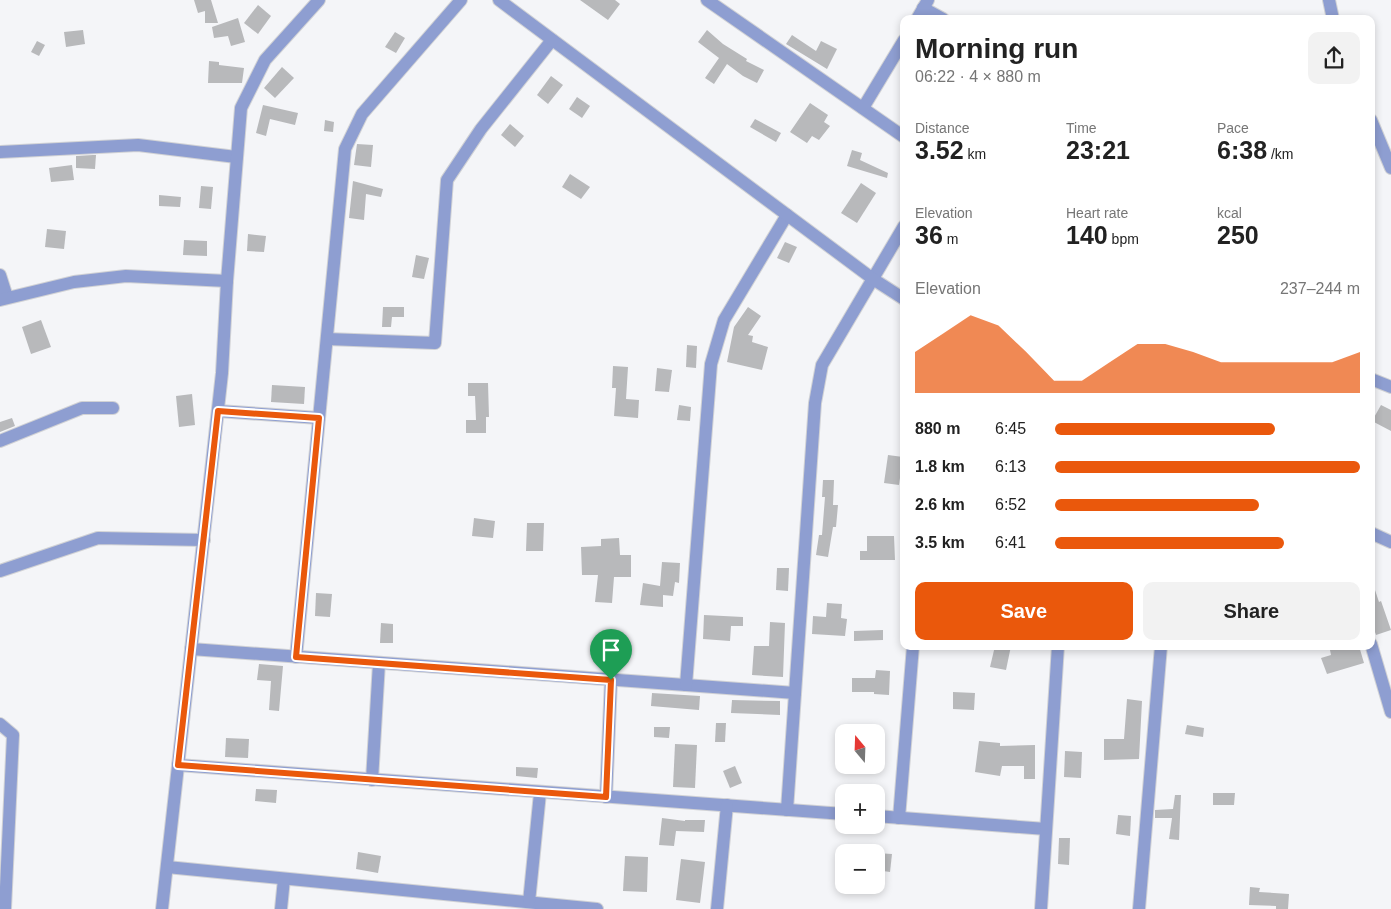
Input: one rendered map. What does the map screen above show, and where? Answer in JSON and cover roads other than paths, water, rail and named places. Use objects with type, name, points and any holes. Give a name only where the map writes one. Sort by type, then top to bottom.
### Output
[{"type":"street","points":[[162,909],[222,373],[227,281],[241,108],[265,60],[319,0]]},
{"type":"street","points":[[296,657],[345,149],[362,114],[461,0]]},
{"type":"street","points":[[499,0],[873,279],[900,296]]},
{"type":"street","points":[[707,0],[900,134]]},
{"type":"street","points":[[1329,0],[1332,15]]},
{"type":"street","points":[[923,9],[935,15]]},
{"type":"street","points":[[327,339],[435,343],[447,180],[482,129],[552,40]]},
{"type":"street","points":[[863,108],[900,47]]},
{"type":"street","points":[[1375,130],[1391,168]]},
{"type":"street","points":[[0,152],[138,145],[236,156]]},
{"type":"street","points":[[686,685],[711,364],[724,320],[787,215]]},
{"type":"street","points":[[787,810],[815,403],[822,366],[900,233]]},
{"type":"street","points":[[0,275],[3,299],[74,282],[126,276],[227,281]]},
{"type":"street","points":[[1375,381],[1391,387]]},
{"type":"street","points":[[0,440],[82,408],[113,408]]},
{"type":"street","points":[[218,411],[319,418]]},
{"type":"street","points":[[1375,535],[1391,542]]},
{"type":"street","points":[[0,571],[98,538],[204,540]]},
{"type":"street","points":[[191,649],[795,694]]},
{"type":"street","points":[[899,818],[912,650]]},
{"type":"street","points":[[1041,909],[1058,650]]},
{"type":"street","points":[[1139,909],[1160,650]]},
{"type":"street","points":[[1373,650],[1391,712]]},
{"type":"street","points":[[372,780],[379,663]]},
{"type":"street","points":[[606,797],[611,680]]},
{"type":"street","points":[[0,724],[13,735],[4,909]]},
{"type":"street","points":[[178,765],[835,813]]},
{"type":"street","points":[[529,902],[540,793]]},
{"type":"street","points":[[717,909],[727,805]]},
{"type":"street","points":[[885,817],[1046,829]]},
{"type":"street","points":[[167,868],[597,909]]},
{"type":"street","points":[[282,909],[284,879]]}]
